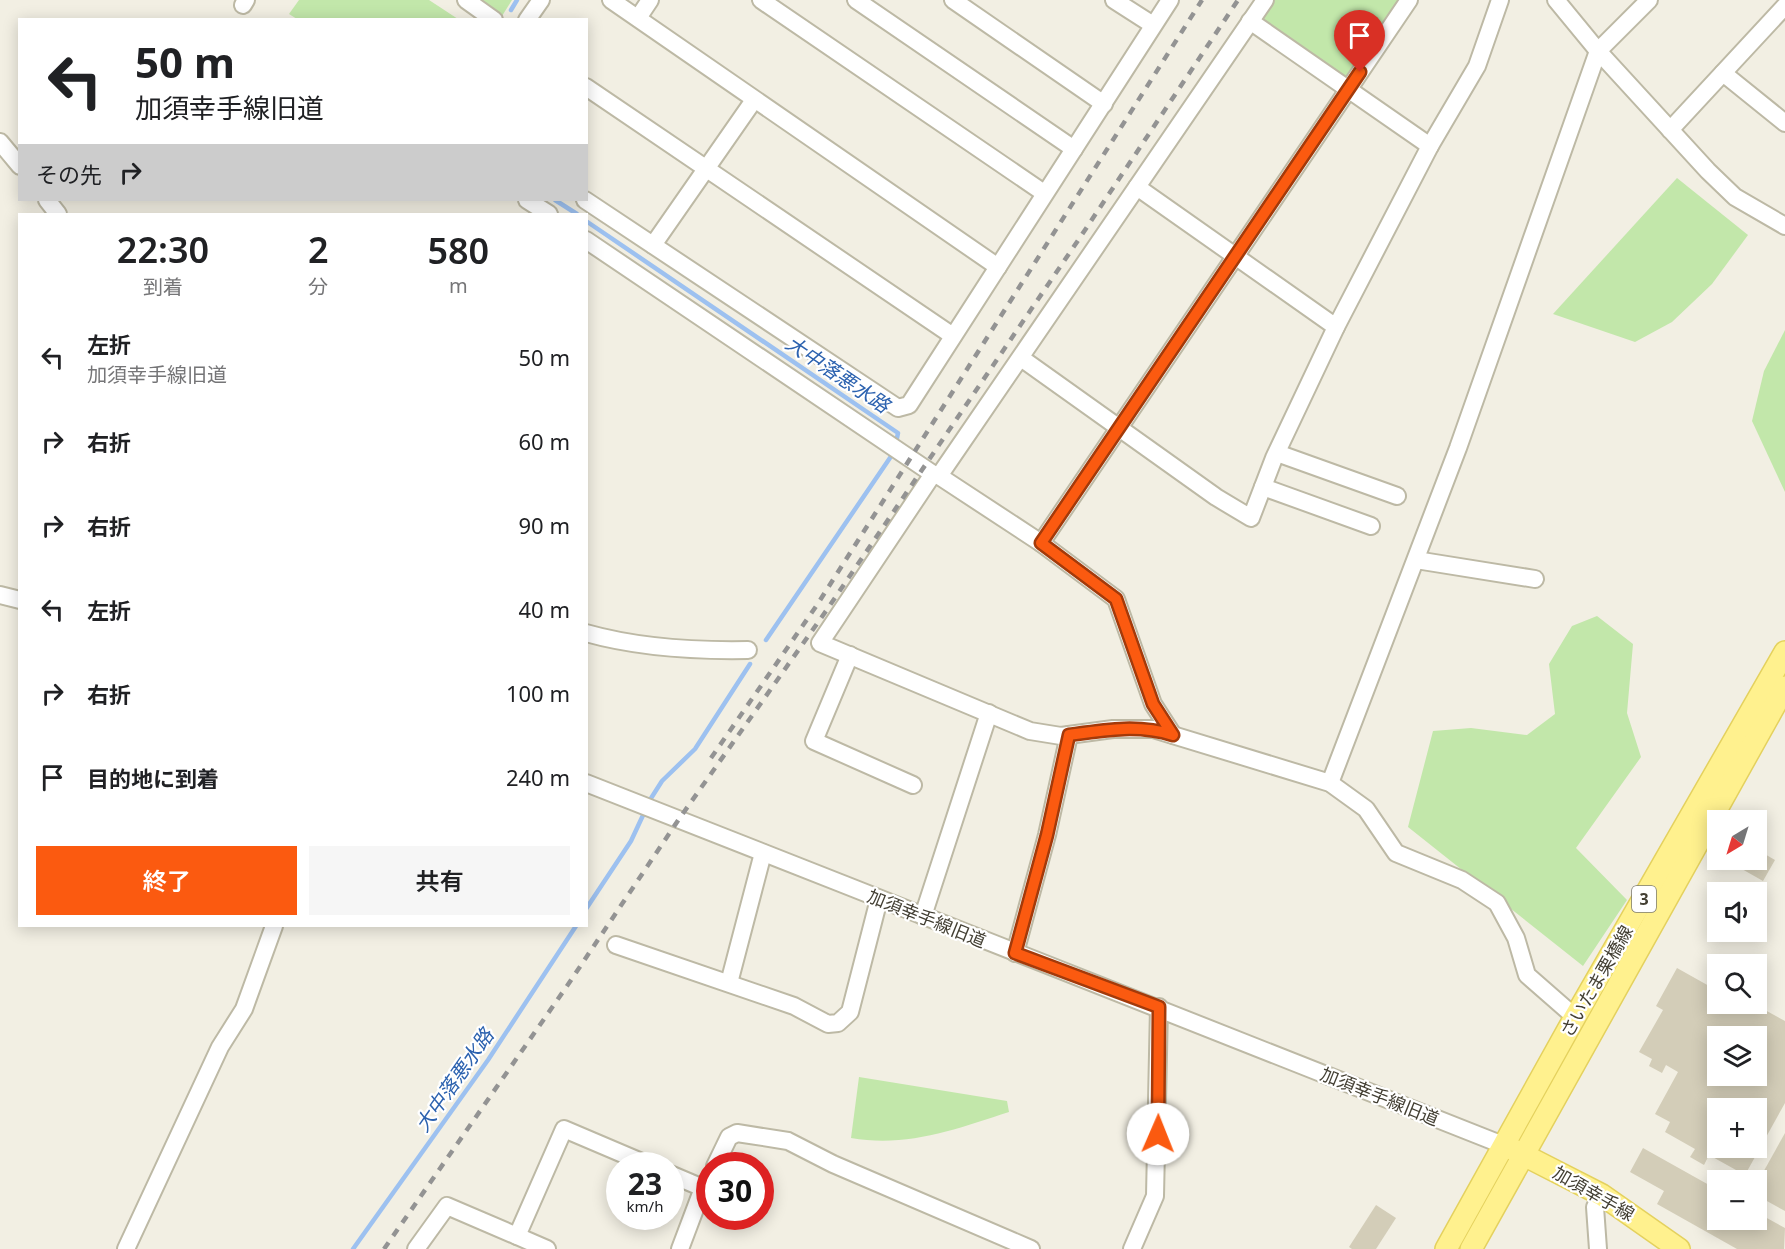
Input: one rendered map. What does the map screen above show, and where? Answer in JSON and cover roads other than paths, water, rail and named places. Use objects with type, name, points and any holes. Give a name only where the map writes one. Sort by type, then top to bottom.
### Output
[{"type":"main road","name":"さいたま栗橋線","points":[[1446,1249],[1575,1017],[1785,652]]},
{"type":"main road","name":"さいたま栗橋線","points":[[1471,1249],[1785,687]]},
{"type":"main road","name":"加須幸手線","points":[[1503,1145],[1602,1195],[1679,1249]]},
{"type":"street","points":[[466,0],[491,18]]},
{"type":"street","points":[[528,18],[541,0]]},
{"type":"street","points":[[611,0],[998,267]]},
{"type":"street","points":[[638,18],[650,0]]},
{"type":"street","points":[[761,0],[1044,194]]},
{"type":"street","points":[[856,0],[1074,149]]},
{"type":"street","points":[[953,0],[1104,104]]},
{"type":"street","points":[[1114,0],[1153,26]]},
{"type":"street","points":[[587,201],[898,408],[909,405],[1170,0]]},
{"type":"street","points":[[1264,0],[1021,358],[936,475],[820,643],[1030,731],[1069,735],[1113,729],[1153,729],[1330,783],[1366,809],[1396,853],[1462,880],[1497,903],[1516,938],[1527,975],[1575,1017]]},
{"type":"street","points":[[1041,543],[1409,0]]},
{"type":"street","points":[[1021,358],[1251,518],[1277,453],[1336,327],[1430,146],[1477,66],[1500,0]]},
{"type":"street","points":[[1556,0],[1598,51],[1735,198],[1785,226]]},
{"type":"street","points":[[1330,783],[1499,335],[1598,51],[1649,0]]},
{"type":"street","points":[[1670,130],[1785,6]]},
{"type":"street","points":[[1250,21],[1430,146]]},
{"type":"street","points":[[1723,73],[1785,123]]},
{"type":"street","points":[[588,88],[953,336]]},
{"type":"street","points":[[653,245],[754,100]]},
{"type":"street","points":[[0,142],[18,164]]},
{"type":"street","points":[[1137,188],[1336,327]]},
{"type":"street","points":[[48,201],[57,213]]},
{"type":"street","points":[[529,201],[547,213]]},
{"type":"street","points":[[588,241],[1041,543],[1116,599],[1153,704],[1173,735]]},
{"type":"street","points":[[1277,453],[1397,496]]},
{"type":"street","points":[[1263,487],[1371,526]]},
{"type":"street","points":[[1416,560],[1535,579]]},
{"type":"street","points":[[0,595],[18,600]]},
{"type":"street","points":[[588,634],[614,641],[696,651],[748,650]]},
{"type":"street","points":[[850,655],[814,741],[913,785]]},
{"type":"street","points":[[923,916],[988,713]]},
{"type":"street","points":[[1015,953],[1047,835],[1069,735]]},
{"type":"street","name":"加須幸手線旧道","points":[[588,784],[1015,953],[1159,1007],[1503,1145]]},
{"type":"street","points":[[729,983],[763,853]]},
{"type":"street","points":[[616,945],[794,1006],[828,1024],[838,1023],[850,1012],[879,899]]},
{"type":"street","points":[[126,1249],[220,1047],[244,1009],[274,927]]},
{"type":"street","points":[[1132,1249],[1155,1196],[1159,1007]]},
{"type":"street","points":[[517,1236],[564,1129],[618,1152]]},
{"type":"street","points":[[722,1152],[729,1137],[738,1133],[788,1141],[833,1164],[1030,1249]]},
{"type":"street","points":[[1598,1249],[1595,1207],[1602,1195]]},
{"type":"street","points":[[416,1249],[447,1206],[547,1249]]},
{"type":"street","points":[[680,1249],[696,1208]]},
{"type":"waterway","name":"大中落悪水路","points":[[511,10],[517,0]]},
{"type":"waterway","name":"大中落悪水路","points":[[557,201],[575,213]]},
{"type":"waterway","name":"大中落悪水路","points":[[588,222],[898,433],[896,443]]},
{"type":"waterway","name":"大中落悪水路","points":[[766,640],[894,452]]},
{"type":"waterway","name":"大中落悪水路","points":[[648,803],[662,781],[695,749],[750,664]]},
{"type":"waterway","name":"大中落悪水路","points":[[588,906],[631,841],[645,811]]},
{"type":"waterway","name":"大中落悪水路","points":[[353,1249],[488,1060],[575,927]]},
{"type":"railway","points":[[711,758],[817,605],[1202,0]]},
{"type":"railway","points":[[384,1249],[567,986],[679,819],[826,611],[1238,0]]}]
